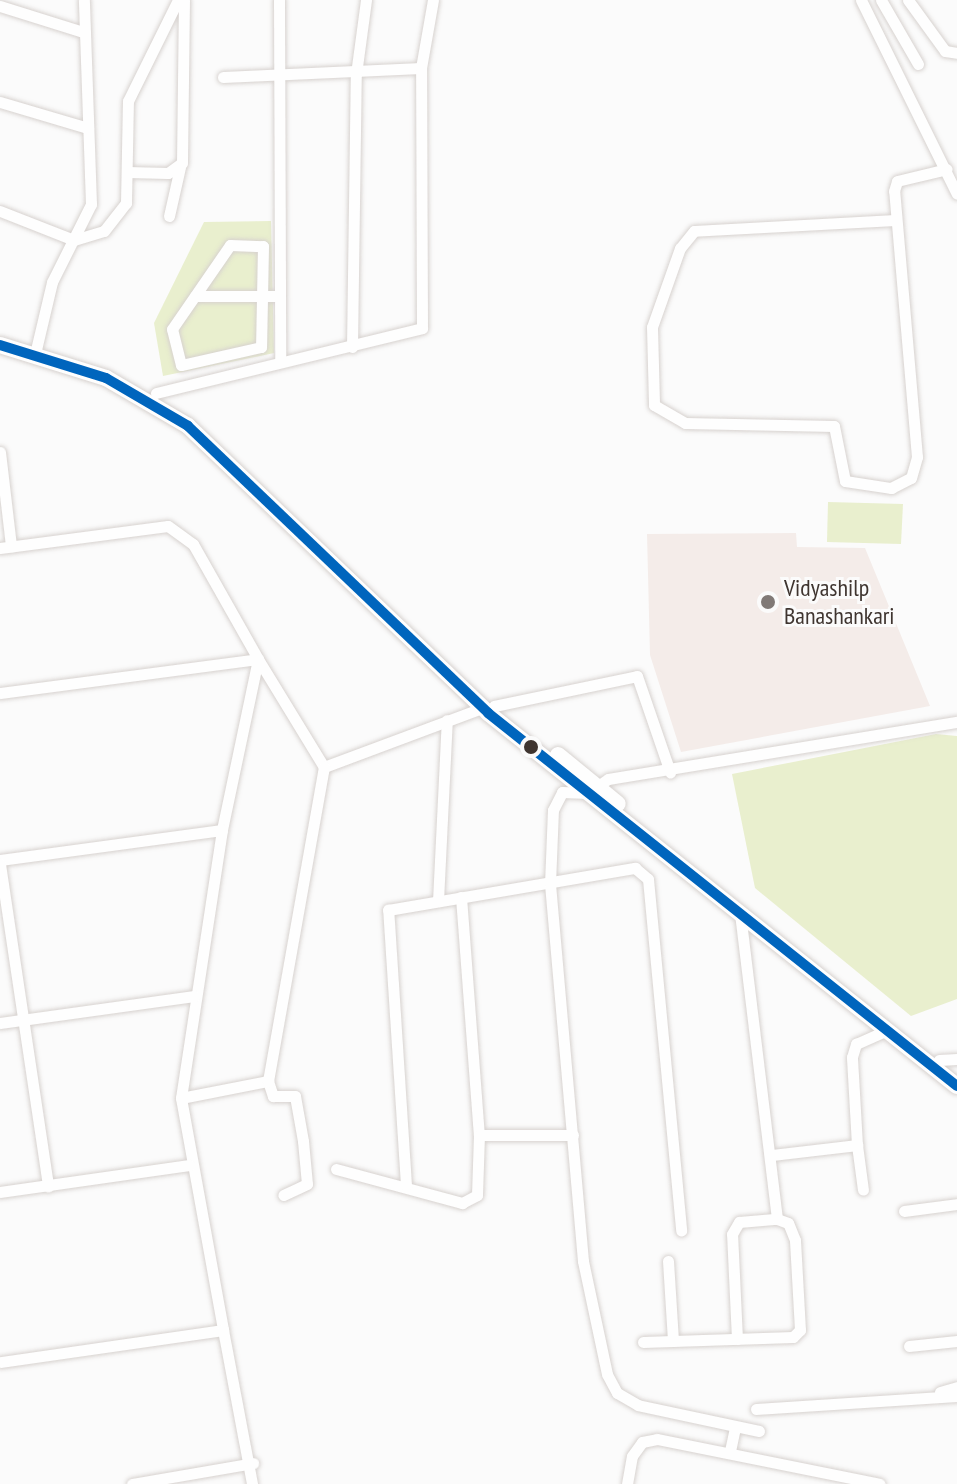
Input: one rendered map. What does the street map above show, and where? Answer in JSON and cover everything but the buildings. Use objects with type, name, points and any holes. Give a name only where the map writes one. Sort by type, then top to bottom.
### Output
[{"type":"main road","points":[[0,335],[156,393],[239,457],[488,707]]},
{"type":"main road","points":[[0,345],[36,349],[128,388],[198,435],[488,707],[957,1074]]},
{"type":"main road","points":[[593,789],[740,913],[957,1086]]},
{"type":"street","points":[[36,349],[52,282],[91,204],[84,0]]},
{"type":"street","points":[[0,211],[74,240],[104,231],[126,203],[128,101],[178,0]]},
{"type":"street","points":[[169,216],[188,134],[184,0]]},
{"type":"street","points":[[279,0],[280,361]]},
{"type":"street","points":[[352,347],[356,74],[366,0]]},
{"type":"street","points":[[156,393],[422,328],[421,68],[433,0]]},
{"type":"street","points":[[861,0],[957,194]]},
{"type":"street","points":[[881,0],[918,64]]},
{"type":"street","points":[[908,0],[945,51],[957,53]]},
{"type":"street","points":[[0,6],[83,32]]},
{"type":"street","points":[[223,77],[356,74],[421,68]]},
{"type":"street","points":[[0,102],[88,128]]},
{"type":"street","points":[[127,172],[180,167]]},
{"type":"street","points":[[895,220],[714,224],[694,231],[680,248],[652,327],[654,405],[685,423],[834,426],[845,481],[891,488],[911,478],[917,457],[895,220],[897,181],[947,169]]},
{"type":"street","points":[[230,245],[263,246],[262,296],[261,347],[181,365],[172,329],[230,245]]},
{"type":"street","points":[[195,296],[279,296]]},
{"type":"street","points":[[0,452],[5,547],[168,526],[193,544],[324,767],[268,1081],[273,1096],[295,1096],[303,1141],[307,1184],[283,1195]]},
{"type":"street","points":[[0,693],[258,659]]},
{"type":"street","points":[[252,1484],[253,1463],[189,1165],[181,1098],[194,996],[222,830],[258,659]]},
{"type":"street","points":[[324,767],[488,707],[637,676],[670,772]]},
{"type":"street","points":[[438,901],[447,720]]},
{"type":"street","points":[[759,1431],[638,1405],[617,1393],[607,1374],[583,1261],[550,884],[553,810],[562,792],[593,789],[670,772],[957,722]]},
{"type":"street","points":[[48,1186],[28,1018],[0,862],[222,830]]},
{"type":"street","points":[[406,1185],[388,910],[635,868],[648,879],[681,1230]]},
{"type":"street","points":[[336,1169],[471,1202],[479,1135],[461,897]]},
{"type":"street","points":[[740,913],[772,1155],[777,1219]]},
{"type":"street","points":[[0,1023],[194,996]]},
{"type":"street","points":[[863,1190],[852,1057],[856,1044],[888,1030]]},
{"type":"street","points":[[939,1060],[957,1059]]},
{"type":"street","points":[[181,1098],[268,1081]]},
{"type":"street","points":[[479,1135],[573,1135]]},
{"type":"street","points":[[772,1155],[857,1145]]},
{"type":"street","points":[[0,1192],[189,1165]]},
{"type":"street","points":[[904,1211],[957,1204]]},
{"type":"street","points":[[643,1342],[737,1339],[793,1337],[800,1330],[795,1240],[788,1223],[777,1219],[739,1222],[732,1234],[737,1339]]},
{"type":"street","points":[[668,1261],[673,1341]]},
{"type":"street","points":[[0,1362],[223,1330]]},
{"type":"street","points":[[909,1346],[957,1341]]},
{"type":"street","points":[[756,1409],[940,1392],[957,1387]]},
{"type":"street","points":[[940,1392],[957,1396]]},
{"type":"street","points":[[730,1451],[735,1427]]},
{"type":"street","points":[[627,1484],[642,1442],[730,1451],[880,1484]]},
{"type":"street","points":[[132,1484],[253,1463]]},
{"type":"shaded area","name":"Vidyashilp Banashankari","points":[[796,533],[797,547],[865,548],[930,706],[681,752],[650,655],[647,534]]},
{"type":"green space","points":[[271,221],[274,353],[163,376],[154,323],[204,222]]},
{"type":"green space","points":[[828,502],[903,504],[901,544],[827,542]]},
{"type":"green space","points":[[936,734],[957,736],[957,999],[911,1016],[755,888],[732,774]]},
{"type":"transit line","points":[[0,345],[106,378],[188,426],[488,713],[957,1086]]},
{"type":"place","name":"Vidyashilp Banashankari","points":[[768,602]]}]
